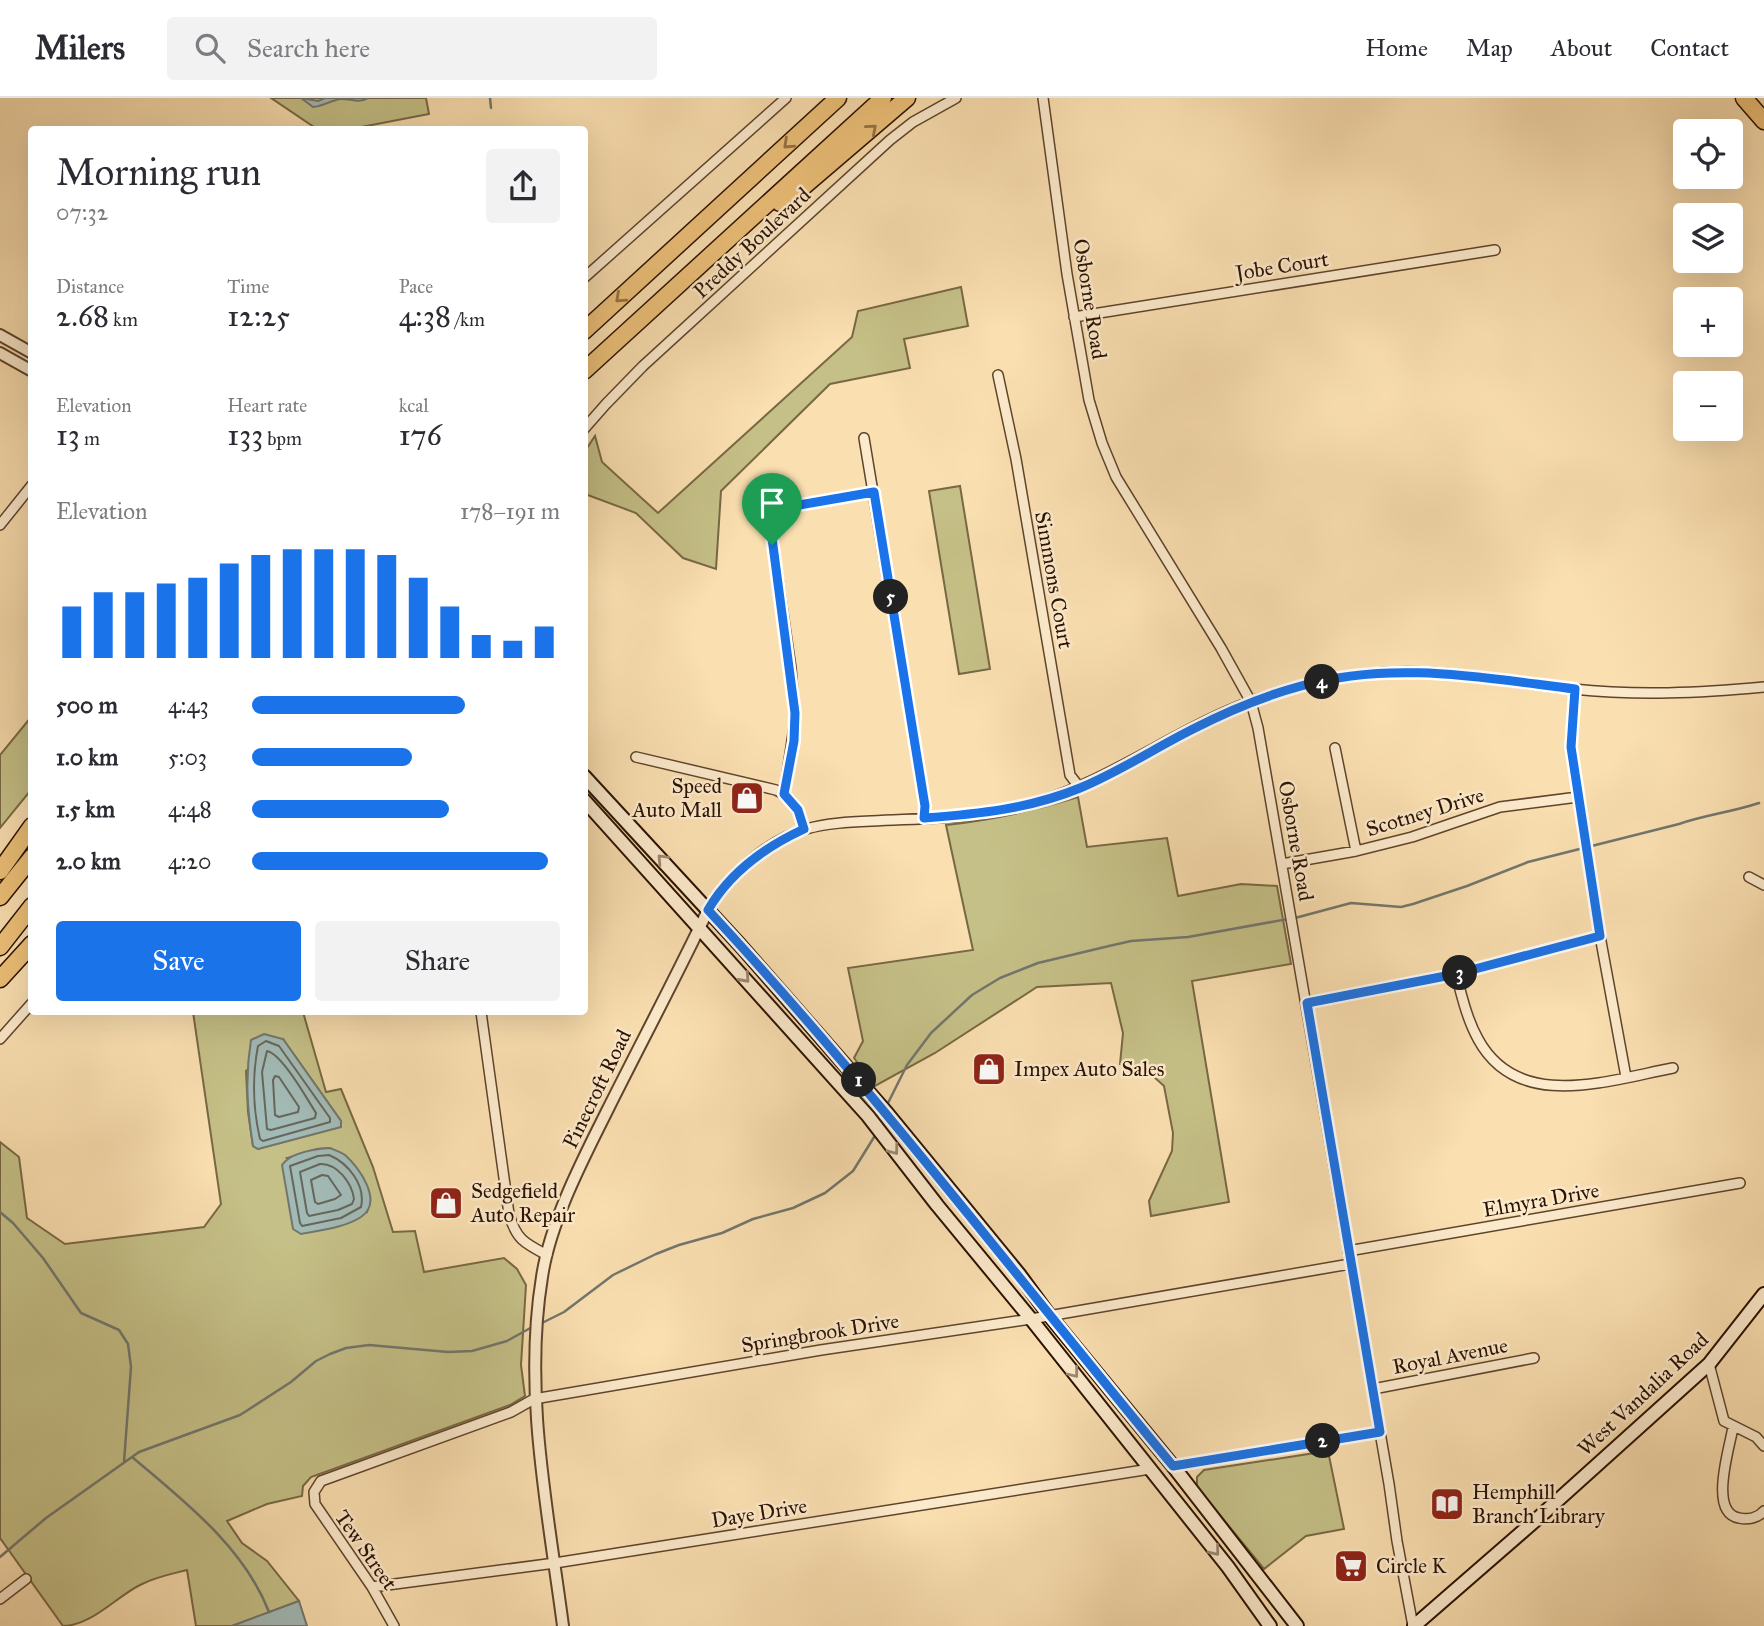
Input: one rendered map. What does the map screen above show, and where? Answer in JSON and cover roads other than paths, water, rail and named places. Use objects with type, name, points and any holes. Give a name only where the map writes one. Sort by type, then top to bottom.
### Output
[{"type":"highway","points":[[588,327],[838,98]]},
{"type":"highway","points":[[588,367],[883,98]]},
{"type":"highway","points":[[740,229],[803,187],[907,98]]},
{"type":"highway","points":[[1744,98],[1764,121]]},
{"type":"highway","points":[[0,871],[28,832]]},
{"type":"highway","points":[[0,897],[28,862]]},
{"type":"highway","points":[[0,947],[28,911]]},
{"type":"highway","points":[[0,979],[28,948]]},
{"type":"main road","points":[[588,779],[885,1110],[1173,1466],[1297,1626]]},
{"type":"main road","points":[[588,804],[868,1116],[1228,1567],[1270,1626]]},
{"type":"main road","name":"West Vandalia Road","points":[[1414,1626],[1709,1364],[1764,1294]]},
{"type":"street","points":[[588,274],[786,98]]},
{"type":"street","name":"Preddy Boulevard","points":[[588,425],[643,366],[890,140],[913,122],[956,98]]},
{"type":"street","name":"Osborne Road","points":[[1043,98],[1074,317],[1089,400],[1102,443],[1116,477],[1251,702],[1258,728],[1397,1541],[1414,1626]]},
{"type":"street","name":"Jobe Court","points":[[1074,317],[1495,250]]},
{"type":"street","points":[[0,335],[28,351]]},
{"type":"street","points":[[0,354],[28,369]]},
{"type":"street","name":"Simmons Court","points":[[998,375],[1016,459],[1070,775],[1080,788]]},
{"type":"street","points":[[864,438],[923,792],[924,818]]},
{"type":"street","points":[[0,525],[28,490]]},
{"type":"street","points":[[784,794],[795,721],[772,545],[773,523],[788,507],[874,492]]},
{"type":"street","points":[[708,910],[718,893],[754,858],[776,842],[804,829],[840,823],[1011,809],[1080,788],[1251,702],[1304,685],[1401,671],[1437,672],[1575,689],[1651,695],[1764,687]]},
{"type":"street","points":[[1575,689],[1571,747],[1600,936],[1626,1077]]},
{"type":"street","points":[[1335,748],[1356,851]]},
{"type":"street","points":[[636,757],[784,794],[798,810],[804,829]]},
{"type":"street","name":"Scotney Drive","points":[[1282,864],[1356,851],[1412,837],[1500,807],[1578,797]]},
{"type":"street","points":[[1749,877],[1764,885]]},
{"type":"street","name":"Pinecroft Road","points":[[563,1626],[534,1399],[536,1325],[547,1255],[564,1205],[589,1147],[708,910]]},
{"type":"street","points":[[1307,1003],[1456,974],[1600,936]]},
{"type":"street","points":[[1456,974],[1468,1017],[1480,1042],[1509,1073],[1539,1086],[1559,1087],[1673,1068]]},
{"type":"street","points":[[0,1039],[28,1008]]},
{"type":"street","points":[[481,1015],[509,1214],[514,1231],[523,1242],[547,1255]]},
{"type":"street","name":"Elmyra Drive","points":[[1348,1251],[1740,1183]]},
{"type":"street","name":"Springbrook Drive","points":[[314,1492],[321,1481],[511,1412],[534,1399],[821,1350],[1031,1320],[1350,1264]]},
{"type":"street","name":"Royal Avenue","points":[[1373,1389],[1534,1358]]},
{"type":"street","points":[[1709,1364],[1724,1422],[1756,1437],[1764,1446]]},
{"type":"street","points":[[1733,1427],[1723,1480],[1724,1504],[1735,1518],[1749,1519],[1764,1511]]},
{"type":"street","points":[[1173,1466],[1380,1432]]},
{"type":"street","name":"Daye Drive","points":[[372,1587],[555,1563],[1150,1469]]},
{"type":"street","name":"Tew Street","points":[[314,1492],[314,1504],[372,1587],[394,1626]]},
{"type":"street","points":[[0,1599],[26,1579]]},
{"type":"water","points":[[301,98],[318,101],[325,98],[368,98],[357,101],[340,99],[313,107]]},
{"type":"water","points":[[264,1034],[283,1039],[341,1121],[341,1127],[258,1149],[253,1146],[247,1093],[249,1054],[251,1040]]},
{"type":"water","points":[[330,1148],[345,1155],[357,1168],[367,1185],[370,1203],[367,1211],[354,1221],[301,1234],[293,1229],[282,1165],[297,1154]]},
{"type":"water","points":[[299,1601],[307,1626],[232,1626]]},
{"type":"waterway","points":[[490,98],[491,108]]},
{"type":"waterway","points":[[1295,918],[1351,903],[1401,907],[1467,886],[1528,862],[1759,803]]},
{"type":"waterway","points":[[887,1105],[907,1065],[931,1033],[972,995],[1000,978],[1038,963],[1131,941],[1188,937],[1288,919]]},
{"type":"waterway","points":[[540,1324],[564,1312],[613,1275],[656,1254],[722,1233],[753,1219],[793,1208],[825,1193],[853,1171],[876,1134]]},
{"type":"waterway","points":[[0,1212],[43,1258],[81,1313],[119,1330],[128,1344],[131,1367],[124,1462]]},
{"type":"waterway","points":[[0,1557],[46,1518],[139,1452],[240,1415],[330,1354],[346,1348],[369,1345],[448,1352],[472,1351],[507,1341],[534,1326]]},
{"type":"waterway","points":[[132,1457],[192,1508],[228,1546],[258,1588],[269,1612]]},
{"type":"place","name":"Speed Auto Mall","points":[[747,798]]},
{"type":"place","name":"Impex Auto Sales","points":[[989,1069]]},
{"type":"place","name":"Sedgefield Auto Repair","points":[[446,1203]]},
{"type":"place","name":"Hemphill Branch Library","points":[[1447,1504]]},
{"type":"place","name":"Circle K","points":[[1351,1566]]}]
